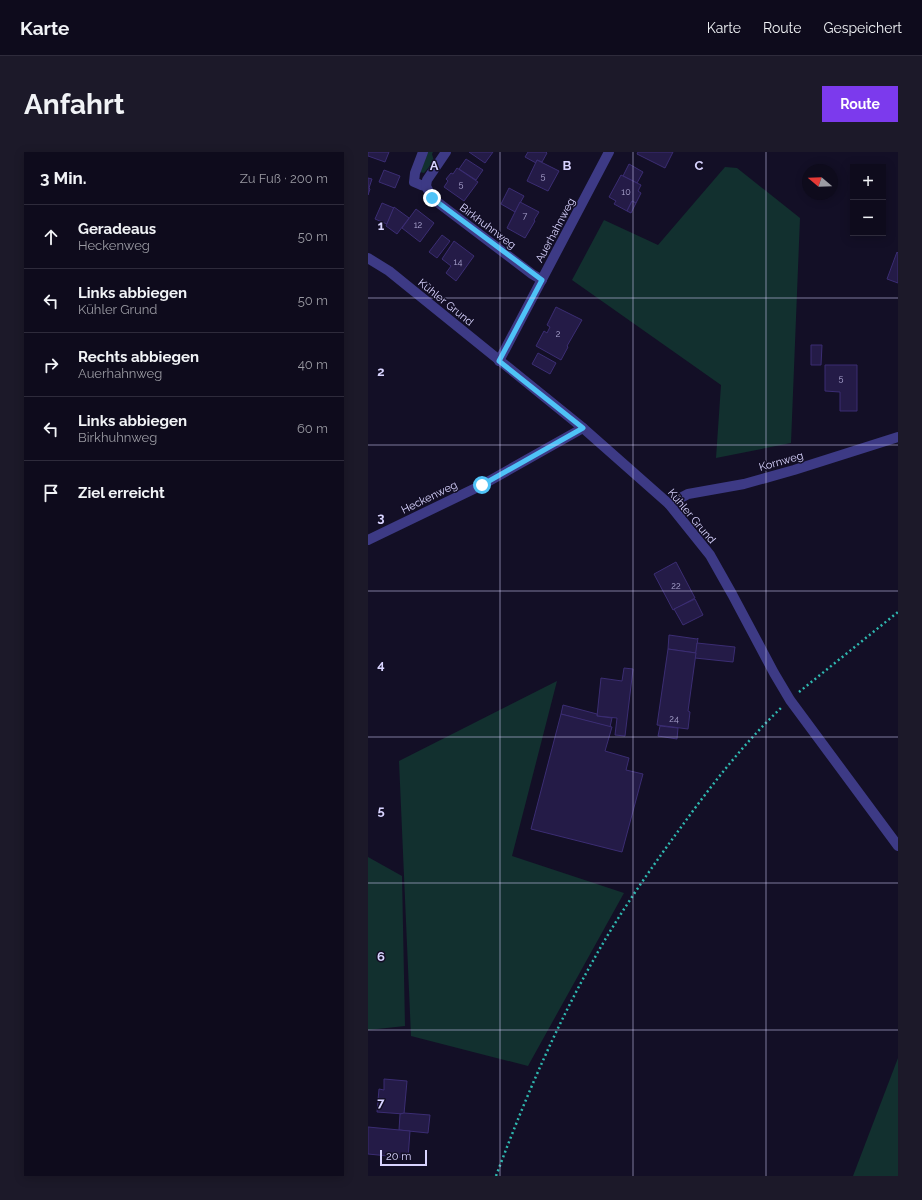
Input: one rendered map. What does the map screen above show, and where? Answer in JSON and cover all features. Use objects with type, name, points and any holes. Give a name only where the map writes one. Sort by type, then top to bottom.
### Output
[{"type":"street","name":"Birkhuhnweg","points":[[423,152],[414,177],[414,182],[426,186],[432,198],[542,280]]},
{"type":"street","points":[[426,186],[430,174],[446,152]]},
{"type":"street","name":"Auerhahnweg","points":[[499,361],[609,152]]},
{"type":"street","name":"Kühler Grund","points":[[368,258],[389,271],[583,428],[669,504],[710,555],[790,700],[898,846]]},
{"type":"street","name":"Heckenweg","points":[[368,540],[482,485],[583,428]]},
{"type":"street","name":"Kornweg","points":[[669,504],[688,494],[744,484],[794,470],[898,436]]},
{"type":"path","points":[[496,1176],[518,1116],[551,1041],[594,958],[650,870],[701,799],[746,743],[790,700],[898,612]]},
{"type":"green space","points":[[428,152],[433,152],[432,154],[434,161],[424,173],[420,172]]},
{"type":"green space","points":[[725,167],[737,168],[800,218],[791,443],[716,458],[721,385],[572,280],[604,220],[658,245]]},
{"type":"green space","points":[[557,681],[512,856],[624,893],[528,1066],[411,1036],[399,761]]},
{"type":"green space","points":[[368,857],[402,876],[405,1026],[368,1030]]},
{"type":"green space","points":[[898,1058],[898,1176],[853,1176]]},
{"type":"building","points":[[368,152],[389,152],[385,162],[368,156]]},
{"type":"building","points":[[469,152],[493,152],[485,163]]},
{"type":"building","points":[[528,152],[547,153],[542,162],[537,160],[536,163],[525,157]]},
{"type":"building","points":[[638,152],[673,152],[665,168],[637,154]]},
{"type":"building","points":[[466,159],[483,170],[476,180],[459,169]]},
{"type":"building","points":[[537,160],[559,171],[548,191],[527,181]]},
{"type":"building","points":[[629,164],[643,172],[637,183],[623,176]]},
{"type":"building","points":[[457,168],[478,182],[464,201],[444,187],[448,181],[446,179],[451,173],[453,174]]},
{"type":"building","points":[[384,170],[400,176],[395,188],[379,182]]},
{"type":"building","points":[[621,175],[641,185],[638,191],[641,193],[636,203],[632,201],[627,211],[614,204],[616,201],[609,197]]},
{"type":"building","points":[[368,178],[372,179],[368,195]]},
{"type":"building","points":[[509,188],[524,196],[515,212],[501,204]]},
{"type":"building","points":[[632,201],[636,203],[631,213],[627,211]]},
{"type":"building","points":[[520,202],[539,212],[525,238],[507,228]]},
{"type":"building","points":[[382,203],[394,208],[387,224],[375,219]]},
{"type":"building","points":[[394,207],[409,218],[397,234],[386,226]]},
{"type":"building","points":[[416,209],[434,223],[420,242],[402,228]]},
{"type":"building","points":[[442,235],[450,241],[437,258],[429,252]]},
{"type":"building","points":[[454,241],[474,256],[456,281],[446,273],[451,266],[442,259]]},
{"type":"building","points":[[897,252],[898,253],[898,283],[887,279]]},
{"type":"building","points":[[556,307],[582,320],[561,360],[536,346],[544,331],[547,333],[550,327],[547,325]]},
{"type":"building","points":[[811,345],[822,345],[821,365],[811,365]]},
{"type":"building","points":[[538,353],[556,363],[550,374],[532,364]]},
{"type":"building","points":[[825,365],[857,365],[857,411],[840,411],[840,392],[825,391]]},
{"type":"building","points":[[676,562],[695,598],[673,610],[654,574]]},
{"type":"building","points":[[695,599],[703,615],[683,625],[674,609]]},
{"type":"building","points":[[669,635],[698,638],[696,653],[668,649]]},
{"type":"building","points":[[697,643],[735,647],[733,662],[695,658]]},
{"type":"building","points":[[668,649],[696,653],[688,711],[690,712],[688,729],[657,725]]},
{"type":"building","points":[[624,668],[633,669],[625,736],[615,735],[617,718],[597,716],[601,678],[622,681]]},
{"type":"building","points":[[563,705],[597,714],[597,716],[612,718],[610,727],[561,714]]},
{"type":"building","points":[[561,714],[612,727],[605,751],[629,758],[626,770],[643,774],[622,852],[531,829]]},
{"type":"building","points":[[660,726],[678,728],[677,739],[658,736]]},
{"type":"building","points":[[384,1079],[407,1081],[404,1114],[377,1112],[379,1089],[384,1090]]},
{"type":"building","points":[[400,1114],[430,1115],[428,1133],[399,1130]]},
{"type":"building","points":[[368,1127],[410,1131],[408,1158],[368,1154]]},
{"type":"route","points":[[432,198],[542,280],[499,361],[583,428],[482,485]]}]
